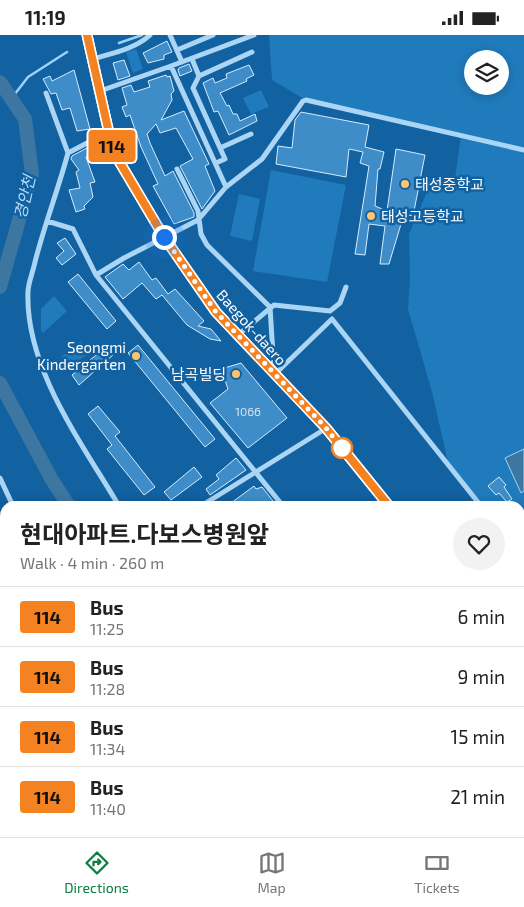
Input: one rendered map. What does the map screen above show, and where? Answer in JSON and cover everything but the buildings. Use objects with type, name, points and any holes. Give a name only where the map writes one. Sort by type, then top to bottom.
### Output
[{"type":"main road","name":"Baegok-daero","points":[[87,35],[113,151],[164,237],[216,312],[326,428],[385,501]]},
{"type":"street","points":[[92,59],[143,42],[150,35]]},
{"type":"street","points":[[170,35],[182,62]]},
{"type":"street","points":[[176,50],[212,35]]},
{"type":"street","points":[[100,91],[254,35]]},
{"type":"street","points":[[216,163],[224,159],[193,89],[199,76],[252,52]]},
{"type":"street","points":[[192,59],[199,76]]},
{"type":"street","points":[[171,66],[226,187]]},
{"type":"street","points":[[46,93],[68,153],[28,291],[30,331],[38,360],[52,393],[117,501]]},
{"type":"street","points":[[96,275],[124,257],[198,220],[226,187],[262,159],[303,101],[306,100],[524,150]]},
{"type":"street","points":[[68,153],[109,131]]},
{"type":"street","points":[[220,148],[251,134]]},
{"type":"street","points":[[177,169],[198,211],[201,234],[207,245],[270,307],[274,374]]},
{"type":"street","points":[[48,221],[74,229],[96,275],[279,501]]},
{"type":"street","points":[[238,335],[274,305],[330,311],[340,303],[346,287]]},
{"type":"street","points":[[274,374],[332,319],[477,501]]},
{"type":"street","points":[[209,501],[326,428]]},
{"type":"street","points":[[0,478],[12,501]]},
{"type":"shaded area","points":[[269,35],[524,35],[524,501],[480,501],[448,462],[432,392],[408,309],[410,278],[409,234],[433,178],[455,179],[461,135],[306,100],[272,80]]},
{"type":"shaded area","points":[[136,49],[143,69],[133,73],[126,52]]},
{"type":"shaded area","points":[[261,90],[269,107],[251,114],[243,98]]},
{"type":"shaded area","points":[[271,170],[346,185],[327,282],[253,271]]},
{"type":"shaded area","points":[[239,194],[260,199],[252,241],[230,236]]},
{"type":"shaded area","points":[[54,296],[67,311],[43,333],[41,330],[41,309]]},
{"type":"shaded area","points":[[81,341],[89,352],[72,367],[61,357]]},
{"type":"shaded area","points":[[524,449],[524,491],[521,493],[505,458]]},
{"type":"waterway","points":[[119,43],[142,35]]},
{"type":"waterway","points":[[11,99],[28,77],[67,52]]},
{"type":"waterway","name":"경안천","points":[[0,82],[25,119],[32,174],[0,287]]},
{"type":"waterway","name":"경안천","points":[[0,383],[52,480],[66,501]]},
{"type":"bus line","name":"114","points":[[87,35],[113,151],[164,237],[216,312],[326,428],[385,501]]},
{"type":"place","name":"태성중학교","points":[[405,184]]},
{"type":"place","name":"태성고등학교","points":[[371,216]]},
{"type":"place","name":"Seongmi Kindergarten","points":[[136,356]]},
{"type":"place","name":"남곡빌딩","points":[[236,374]]},
{"type":"route","points":[[164,237],[216,312],[326,428],[346,454],[342,448]]}]
